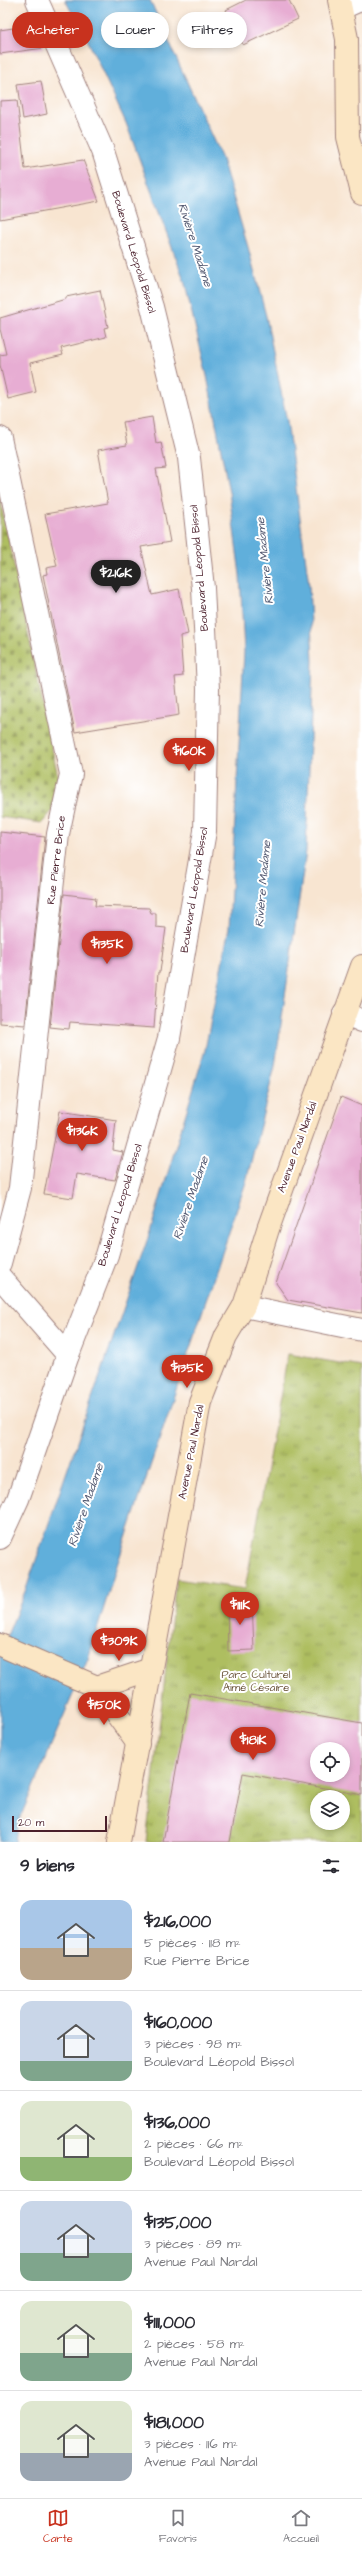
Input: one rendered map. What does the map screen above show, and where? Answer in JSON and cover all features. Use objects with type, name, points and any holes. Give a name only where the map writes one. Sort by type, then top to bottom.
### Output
[{"type":"main road","points":[[347,3],[347,39],[355,136],[362,193]]},
{"type":"main road","points":[[347,39],[362,66]]},
{"type":"main road","name":"Avenue Paul Nardal","points":[[119,1842],[200,1402],[226,1336],[244,1306],[268,1228],[353,1017],[362,966]]},
{"type":"main road","points":[[0,1645],[97,1687],[138,1744]]},
{"type":"main road","points":[[97,1687],[151,1669]]},
{"type":"street","name":"Boulevard Léopold Bissol","points":[[0,1538],[18,1498],[68,1355],[106,1255],[169,1038],[205,832],[208,689],[203,588],[189,458],[154,314],[103,151],[37,0]]},
{"type":"street","name":"Rue Pierre Brice","points":[[0,438],[71,774],[58,834],[20,1188],[0,1263]]},
{"type":"street","points":[[0,1277],[68,1355]]},
{"type":"street","points":[[244,1306],[362,1330]]},
{"type":"street","points":[[0,1510],[18,1498]]},
{"type":"green space","points":[[0,498],[58,777],[52,811],[42,823],[0,817]]},
{"type":"green space","name":"Parc Culturel Aimé Césaire","points":[[288,1354],[362,1367],[362,1842],[146,1842],[176,1579],[245,1589]]},
{"type":"water","name":"Rivière Madame","points":[[65,0],[150,0],[155,12],[101,12],[101,48],[169,48],[169,42],[222,159],[248,247],[266,316],[287,421],[309,585],[313,661],[306,851],[275,1066],[246,1182],[118,1562],[88,1659],[17,1825],[15,1842],[0,1842],[0,1653],[26,1589],[150,1232],[205,1050],[229,928],[244,652],[240,575],[229,492],[207,376],[184,280],[126,123],[91,48],[93,48],[93,12],[72,12]]},
{"type":"building","points":[[246,0],[289,0],[298,19],[247,43],[247,12],[227,12],[226,10]]},
{"type":"building","points":[[12,28],[12,48],[44,48],[0,54],[0,30]]},
{"type":"building","points":[[41,81],[47,114],[23,119],[18,84]]},
{"type":"building","points":[[17,100],[25,169],[83,160],[99,201],[0,219],[0,101]]},
{"type":"building","points":[[100,290],[108,327],[104,328],[106,337],[61,348],[63,355],[30,363],[36,392],[8,399],[0,365],[0,355],[6,354],[0,329],[0,318],[66,299],[66,297]]},
{"type":"building","points":[[152,417],[156,443],[161,442],[166,468],[156,469],[170,542],[141,547],[152,595],[179,589],[188,634],[180,636],[183,676],[175,677],[179,715],[75,732],[43,575],[47,574],[46,568],[57,566],[45,514],[108,503],[98,450],[127,445],[123,422]]},
{"type":"building","points":[[0,832],[45,837],[25,1025],[0,1023]]},
{"type":"building","points":[[64,894],[96,898],[95,906],[149,908],[151,913],[156,913],[156,927],[166,928],[160,972],[158,972],[154,1028],[70,1022],[69,1029],[50,1027]]},
{"type":"building","points":[[341,1097],[362,1106],[362,1313],[288,1300],[276,1283]]},
{"type":"building","points":[[60,1111],[116,1120],[113,1150],[123,1152],[115,1180],[77,1174],[73,1198],[44,1194]]},
{"type":"building","points":[[252,1600],[254,1650],[228,1651],[227,1602]]},
{"type":"building","points":[[190,1693],[362,1723],[362,1795],[350,1793],[350,1790],[335,1790],[243,1773],[230,1842],[163,1842]]}]
